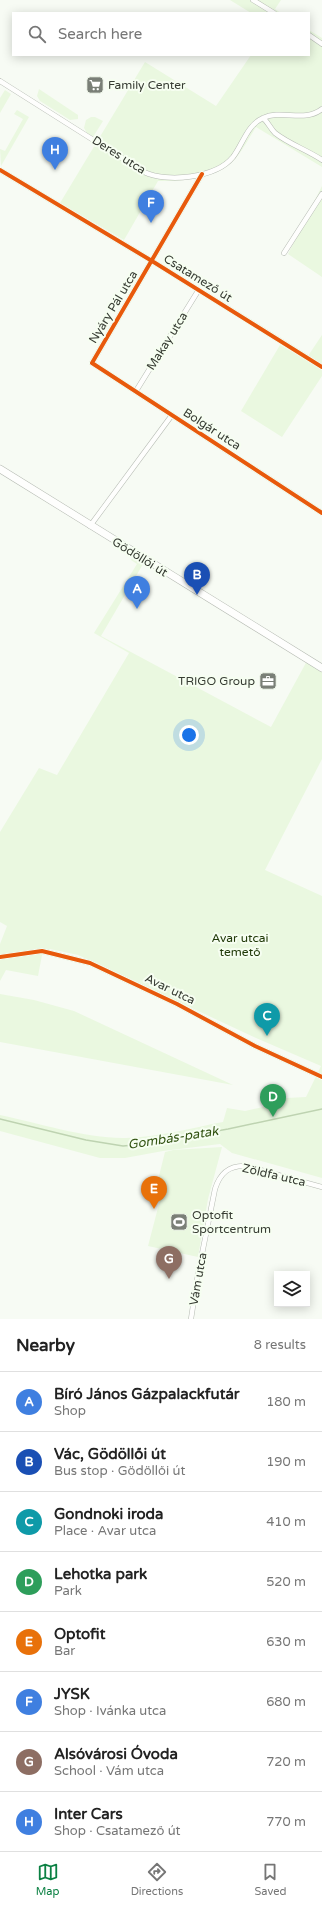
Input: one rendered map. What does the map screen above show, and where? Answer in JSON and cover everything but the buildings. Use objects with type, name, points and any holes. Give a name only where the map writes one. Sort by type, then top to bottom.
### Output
[{"type":"main road","name":"Gödöllői út","points":[[0,469],[322,668]]},
{"type":"street","points":[[253,0],[272,12]]},
{"type":"street","points":[[310,36],[322,44]]},
{"type":"street","name":"Deres utca","points":[[0,81],[152,176],[169,178],[202,174],[219,167],[229,160],[255,123],[263,118]]},
{"type":"street","points":[[322,109],[309,115],[275,115],[263,118],[274,132],[322,160]]},
{"type":"street","name":"Csatamező út","points":[[0,170],[152,261],[322,367]]},
{"type":"street","name":"Nyáry Pál utca","points":[[92,363],[202,174]]},
{"type":"street","points":[[284,253],[322,194]]},
{"type":"street","name":"Makay utca","points":[[136,391],[198,291]]},
{"type":"street","name":"Bolgár utca","points":[[92,363],[322,513]]},
{"type":"street","points":[[90,526],[172,415]]},
{"type":"street","name":"Avar utca","points":[[0,957],[42,951],[90,963],[177,1004],[256,1046],[322,1077]]},
{"type":"street","name":"Zöldfa utca","points":[[226,1170],[236,1166],[246,1166],[322,1186]]},
{"type":"street","name":"Vám utca","points":[[191,1319],[198,1274],[215,1189],[221,1176],[226,1170]]},
{"type":"green space","points":[[230,0],[281,0],[275,9],[280,12],[249,12]]},
{"type":"green space","points":[[310,31],[322,38],[322,167],[256,127],[235,159],[228,166],[219,171],[200,178],[158,181],[124,240],[60,203],[145,62],[216,106],[250,56],[310,56]]},
{"type":"green space","points":[[39,89],[78,115],[78,119],[70,120],[40,101],[37,96]]},
{"type":"green space","points":[[5,90],[11,94],[0,113],[0,98]]},
{"type":"green space","points":[[17,110],[29,117],[1,166],[0,149],[5,151],[23,119],[14,114]]},
{"type":"green space","points":[[91,117],[95,117],[103,121],[93,137],[87,133],[84,128],[86,120]]},
{"type":"green space","points":[[322,186],[322,277],[288,254]]},
{"type":"green space","points":[[322,335],[322,376],[282,437],[241,411],[280,345],[306,359]]},
{"type":"green space","name":"Avar utcai temető","points":[[135,552],[146,559],[101,636],[271,727],[308,659],[322,668],[322,759],[265,870],[322,896],[322,1178],[232,1153],[220,1144],[163,1151],[125,1158],[100,1158],[0,1131],[0,1115],[63,1130],[111,1138],[163,1134],[223,1122],[227,1108],[245,1111],[263,1107],[267,1099],[306,1097],[321,1066],[256,1038],[78,955],[50,949],[42,955],[38,976],[6,970],[0,981],[0,944],[7,926],[0,922],[0,832],[39,768],[57,775],[129,653],[94,633],[137,564],[131,560]]},
{"type":"green space","points":[[0,994],[34,1000],[74,1011],[233,1085],[0,1042]]},
{"type":"green space","name":"Optofit Sportcentrum","points":[[222,1147],[208,1199],[198,1257],[148,1246],[160,1200],[157,1199],[159,1193],[163,1189],[157,1184],[165,1152],[173,1150]]},
{"type":"waterway","name":"Gombás-patak","points":[[0,1119],[86,1140],[123,1146],[145,1144],[228,1129],[322,1109]]},
{"type":"cycle path","points":[[0,170],[152,261],[322,367]]},
{"type":"cycle path","points":[[202,174],[92,363],[322,513]]},
{"type":"cycle path","points":[[0,957],[42,951],[90,963],[177,1004],[255,1046],[322,1077]]},
{"type":"place","name":"Family Center","points":[[95,85]]},
{"type":"place","name":"Inter Cars","points":[[55,170]]},
{"type":"place","name":"JYSK","points":[[151,223]]},
{"type":"place","name":"Vác, Gödöllői út","points":[[197,595]]},
{"type":"place","name":"Bíró János Gázpalackfutár","points":[[137,609]]},
{"type":"place","name":"TRIGO Group","points":[[268,681]]},
{"type":"place","name":"Gondnoki iroda","points":[[267,1036]]},
{"type":"place","name":"Lehotka park","points":[[273,1117]]},
{"type":"place","name":"Optofit","points":[[154,1209]]},
{"type":"place","name":"Optofit Sportcentrum","points":[[179,1222]]},
{"type":"place","name":"Alsóvárosi Óvoda","points":[[169,1279]]}]
